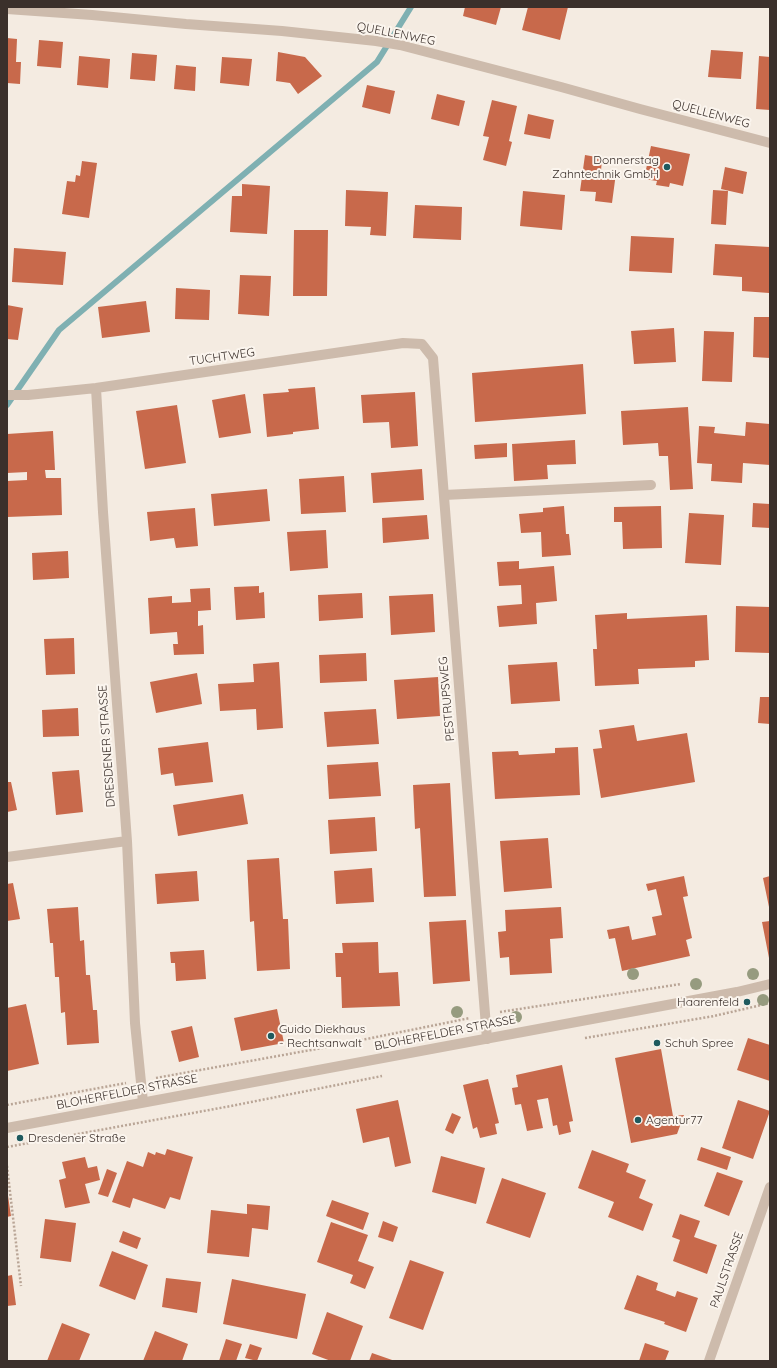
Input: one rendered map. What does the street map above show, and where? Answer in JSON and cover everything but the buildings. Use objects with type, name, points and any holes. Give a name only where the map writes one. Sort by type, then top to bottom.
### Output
[{"type":"street","name":"QUELLENWEG","points":[[7,9],[282,31],[376,41],[562,87],[770,143]]},
{"type":"street","name":"TUCHTWEG","points":[[7,395],[28,395],[96,388],[403,343],[422,344],[433,358]]},
{"type":"street","name":"PESTRUPSWEG","points":[[433,358],[487,1039]]},
{"type":"street","name":"DRESDENER STRASSE","points":[[96,388],[102,512],[127,841],[135,1023],[143,1102]]},
{"type":"street","points":[[444,495],[650,485]]},
{"type":"street","points":[[7,857],[127,841]]},
{"type":"street","name":"BLOHERFELDER STRASSE","points":[[7,1128],[737,992],[770,984]]},
{"type":"street","name":"PAULSTRASSE","points":[[709,1361],[770,1187]]},
{"type":"path","points":[[7,1105],[329,1046],[485,1014],[685,984]]},
{"type":"path","points":[[580,1039],[714,1016],[770,1003]]},
{"type":"path","points":[[7,1147],[384,1076]]},
{"type":"path","points":[[7,1166],[21,1286]]},
{"type":"waterway","points":[[7,405],[59,330],[377,62],[411,7]]},
{"type":"place","name":"Donnerstag Zahntechnik GmbH","points":[[667,167]]},
{"type":"place","name":"Haarenfeld","points":[[747,1002]]},
{"type":"place","name":"Guido Diekhaus - Rechtsanwalt","points":[[271,1036]]},
{"type":"place","name":"Schuh Spree","points":[[657,1043]]},
{"type":"place","name":"Agentur77","points":[[638,1120]]},
{"type":"place","name":"Dresdener Straße","points":[[20,1138]]}]
